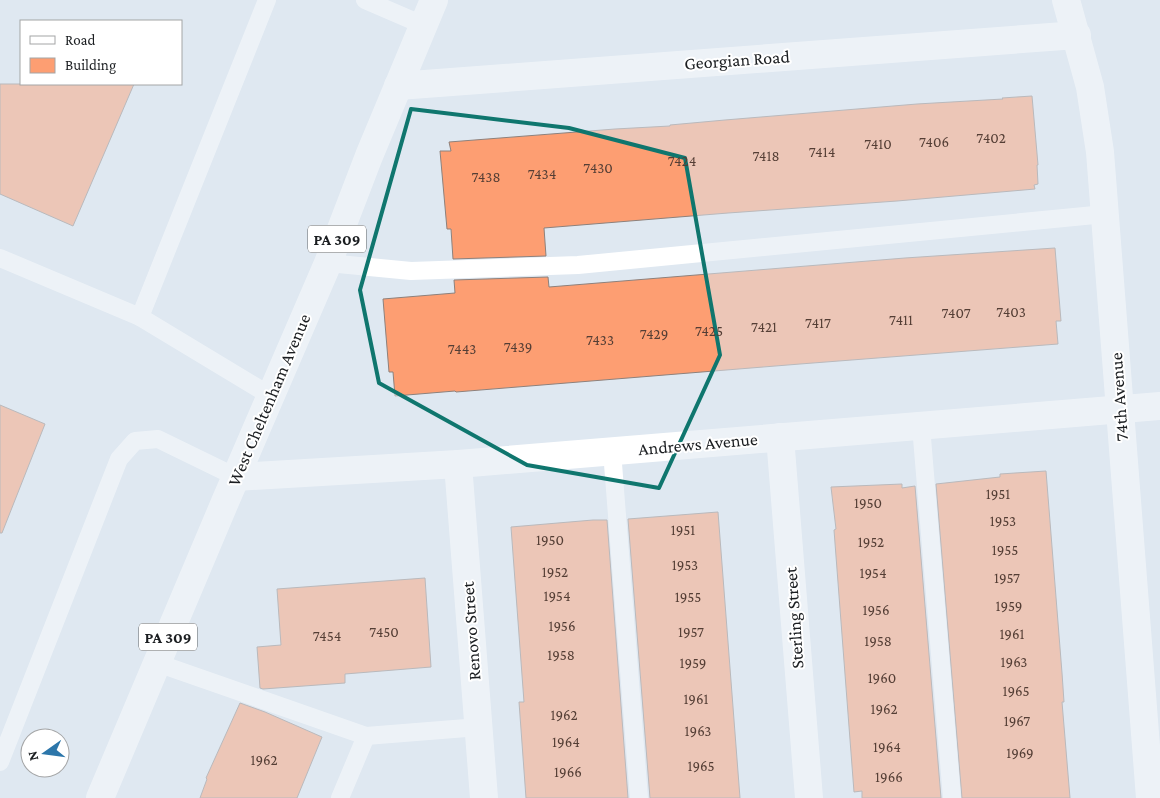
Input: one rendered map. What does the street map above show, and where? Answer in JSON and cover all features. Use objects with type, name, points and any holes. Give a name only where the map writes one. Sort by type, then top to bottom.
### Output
[{"type":"main road","name":"West Cheltenham Avenue","points":[[100,798],[328,263],[369,156],[434,0]]},
{"type":"main road","name":"74th Avenue","points":[[1066,0],[1090,87],[1100,152],[1150,798]]},
{"type":"main road","name":"Georgian Road","points":[[398,86],[1077,35]]},
{"type":"main road","name":"Andrews Avenue","points":[[236,477],[458,464],[1160,406]]},
{"type":"main road","name":"Sterling Street","points":[[780,437],[809,798]]},
{"type":"main road","name":"Renovo Street","points":[[458,464],[484,798]]},
{"type":"lane","points":[[140,318],[267,0]]},
{"type":"lane","points":[[365,0],[423,25]]},
{"type":"lane","points":[[328,263],[411,271],[578,265],[1105,214]]},
{"type":"lane","points":[[0,258],[140,318],[271,396]]},
{"type":"lane","points":[[921,426],[952,798]]},
{"type":"lane","points":[[0,762],[119,459],[135,441],[158,439],[236,477]]},
{"type":"lane","points":[[612,451],[639,798]]},
{"type":"lane","points":[[157,663],[366,736],[479,727]]},
{"type":"lane","points":[[340,798],[366,736]]},
{"type":"highlighted area","points":[[411,109],[569,128],[685,158],[720,355],[659,488],[527,465],[379,383],[360,290]]},
{"type":"building","points":[[0,84],[134,85],[73,226],[0,194]]},
{"type":"building","points":[[1032,96],[1038,165],[1038,184],[1034,185],[1035,189],[544,228],[546,256],[453,259],[451,229],[447,229],[440,151],[451,151],[449,142]]},
{"type":"building","points":[[1055,248],[1061,321],[1056,321],[1058,344],[395,396],[393,372],[389,372],[383,299],[455,293],[454,280],[548,277],[549,287],[905,258]]},
{"type":"building","points":[[0,405],[45,424],[2,533],[0,533]]},
{"type":"building","points":[[1046,471],[1070,798],[962,798],[936,484],[1000,477],[1000,474]]},
{"type":"building","points":[[902,484],[902,488],[915,486],[941,798],[862,798],[862,791],[854,792],[834,530],[836,529],[831,487]]},
{"type":"building","points":[[718,512],[740,798],[650,798],[628,519]]},
{"type":"building","points":[[607,520],[628,798],[526,798],[519,702],[524,702],[511,527]]},
{"type":"building","points":[[425,578],[431,667],[345,674],[345,683],[260,688],[257,647],[281,645],[277,589]]},
{"type":"building","points":[[240,703],[322,737],[297,798],[200,798],[206,778]]}]
